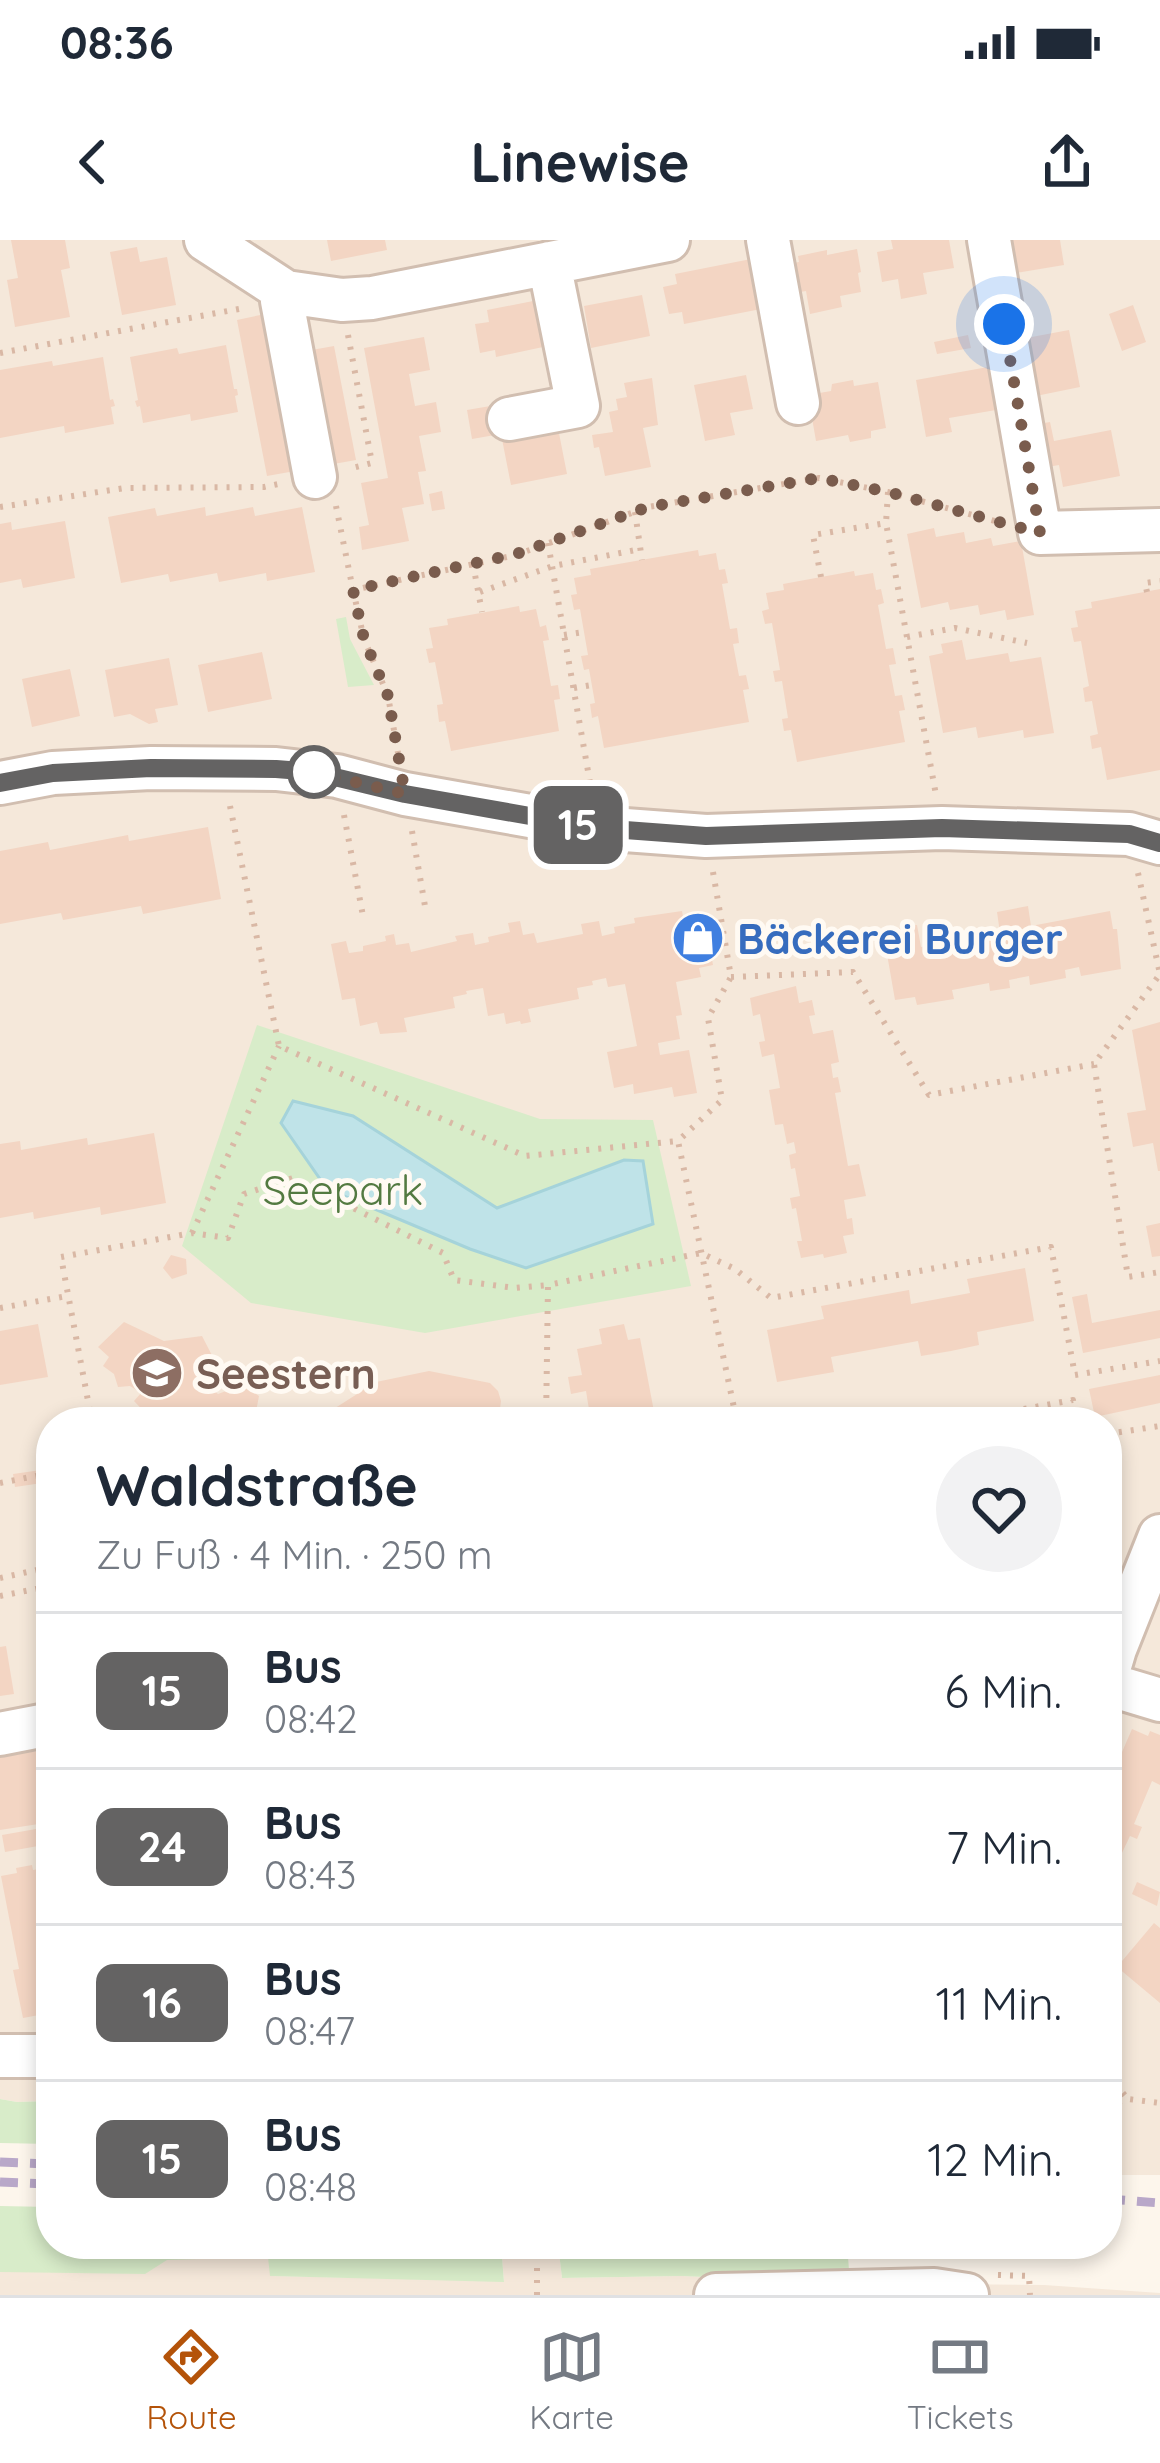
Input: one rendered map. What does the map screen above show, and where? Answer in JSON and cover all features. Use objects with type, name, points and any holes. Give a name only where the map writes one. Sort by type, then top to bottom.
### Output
[{"type":"street","points":[[206,240],[284,297],[342,300],[372,298],[647,242]]},
{"type":"street","points":[[768,240],[798,404]]},
{"type":"street","points":[[989,240],[1040,533],[1160,530]]},
{"type":"street","points":[[509,418],[578,406],[550,263]]},
{"type":"street","points":[[284,297],[325,486]]},
{"type":"street","points":[[0,783],[53,773],[151,768],[276,769],[337,776],[405,794],[598,828],[706,836],[942,828],[1145,838]]},
{"type":"street","points":[[1122,1629],[1160,1537]]},
{"type":"street","points":[[1122,1686],[1160,1700]]},
{"type":"street","points":[[0,1734],[36,1727]]},
{"type":"street","points":[[0,2056],[36,2056]]},
{"type":"street","points":[[716,2295],[974,2285]]},
{"type":"path","points":[[0,353],[284,297]]},
{"type":"path","points":[[342,300],[371,463]]},
{"type":"path","points":[[353,590],[516,554],[648,507],[819,478],[1040,533]]},
{"type":"path","points":[[0,507],[124,488],[325,486],[364,639],[388,696],[424,906]]},
{"type":"path","points":[[888,492],[886,523],[942,828]]},
{"type":"path","points":[[634,512],[642,560]]},
{"type":"path","points":[[820,577],[813,535],[886,523]]},
{"type":"path","points":[[548,543],[598,828]]},
{"type":"path","points":[[480,592],[553,566],[640,549]]},
{"type":"path","points":[[473,564],[482,612]]},
{"type":"path","points":[[1147,592],[1145,583],[1160,581]]},
{"type":"path","points":[[907,637],[955,628],[1027,643]]},
{"type":"path","points":[[564,635],[584,632]]},
{"type":"path","points":[[574,688],[592,685]]},
{"type":"path","points":[[192,1233],[279,1046],[222,769]]},
{"type":"path","points":[[337,776],[363,916]]},
{"type":"path","points":[[279,1046],[525,1156],[678,1141],[722,1100],[708,1018],[731,977],[706,836]]},
{"type":"path","points":[[731,977],[853,972],[929,1095],[1094,1064],[1160,974],[1145,838]]},
{"type":"path","points":[[1094,1064],[1129,1277],[1160,1272]]},
{"type":"path","points":[[678,1141],[734,1407]]},
{"type":"path","points":[[89,1407],[61,1257],[192,1233],[228,1238],[244,1194],[293,1178],[443,1253],[454,1280],[515,1288],[700,1253],[736,1269],[771,1298],[1051,1247],[1075,1375],[1160,1361]]},
{"type":"path","points":[[545,1407],[548,1285]]},
{"type":"path","points":[[0,1308],[69,1296]]},
{"type":"path","points":[[1035,1407],[1073,1400],[1074,1407]]},
{"type":"path","points":[[1122,1432],[1160,1426]]},
{"type":"path","points":[[0,1483],[36,1476]]},
{"type":"path","points":[[0,1578],[36,1570]]},
{"type":"path","points":[[0,1596],[36,1589]]},
{"type":"path","points":[[1122,2092],[1128,2099]]},
{"type":"path","points":[[1122,2101],[1160,2103]]},
{"type":"path","points":[[536,2259],[538,2295]]},
{"type":"path","points":[[974,2285],[1029,2276],[1030,2295]]},
{"type":"shaded area","points":[[0,240],[1160,240],[1160,2175],[1122,2175],[1122,1407],[36,1407],[36,2101],[0,2099]]},
{"type":"shaded area","points":[[0,2238],[36,2242],[36,2259],[269,2259],[271,2276],[504,2281],[502,2259],[560,2259],[562,2278],[681,2276],[1044,2285],[1160,2293],[1160,2295],[0,2295]]},
{"type":"green space","points":[[346,617],[350,639],[374,685],[348,687],[336,619]]},
{"type":"green space","name":"Seepark","points":[[257,1025],[540,1119],[653,1120],[691,1286],[425,1333],[251,1303],[182,1246]]},
{"type":"green space","points":[[0,2099],[36,2101],[36,2144],[0,2143]]},
{"type":"green space","points":[[0,2206],[36,2207],[36,2259],[201,2259],[167,2260],[145,2274],[0,2272]]},
{"type":"green space","points":[[268,2259],[502,2259],[504,2282],[270,2276]]},
{"type":"green space","points":[[560,2259],[848,2259],[850,2283],[681,2276],[562,2278]]},
{"type":"water","points":[[293,1101],[353,1116],[497,1208],[624,1160],[643,1161],[653,1224],[526,1268],[470,1249],[327,1189],[281,1123]]},
{"type":"building","points":[[11,240],[65,240],[70,268],[61,270],[70,317],[15,327],[7,280],[18,278]]},
{"type":"building","points":[[327,240],[385,240],[387,250],[331,261]]},
{"type":"building","points":[[891,240],[949,240],[954,268],[923,273],[927,294],[901,299],[898,279],[882,282],[877,252],[893,249]]},
{"type":"building","points":[[1004,240],[1060,240],[1064,265],[1010,274]]},
{"type":"building","points":[[137,247],[140,262],[167,257],[176,305],[122,315],[110,252]]},
{"type":"building","points":[[857,249],[861,292],[840,296],[842,307],[810,314],[806,291],[783,295],[777,266],[799,262],[798,256]]},
{"type":"building","points":[[751,259],[761,309],[684,324],[682,312],[669,314],[663,287],[677,284],[675,274]]},
{"type":"building","points":[[642,295],[650,336],[591,348],[584,306]]},
{"type":"building","points":[[533,301],[543,347],[496,357],[495,350],[480,353],[475,324],[489,322],[487,310]]},
{"type":"building","points":[[1133,305],[1146,342],[1122,351],[1109,314]]},
{"type":"building","points":[[265,314],[295,471],[267,476],[237,320]]},
{"type":"building","points":[[1069,330],[1080,387],[1031,397],[1021,339]]},
{"type":"building","points":[[968,335],[971,348],[937,354],[934,342]]},
{"type":"building","points":[[424,337],[430,370],[409,374],[415,406],[436,402],[441,432],[419,436],[426,471],[418,472],[424,504],[402,508],[409,541],[362,550],[359,527],[369,525],[361,483],[388,478],[364,348]]},
{"type":"building","points":[[226,345],[238,412],[143,423],[130,357]]},
{"type":"building","points":[[334,346],[356,460],[328,465],[306,351]]},
{"type":"building","points":[[103,357],[115,406],[111,407],[114,424],[65,433],[64,426],[0,438],[0,370]]},
{"type":"building","points":[[988,367],[996,410],[949,418],[952,432],[926,437],[916,380]]},
{"type":"building","points":[[746,375],[753,409],[730,413],[735,435],[705,441],[694,385]]},
{"type":"building","points":[[652,378],[658,425],[643,428],[651,467],[605,476],[592,435],[613,432],[609,412],[618,410],[616,399],[627,397],[624,383]]},
{"type":"building","points":[[853,380],[854,386],[878,382],[886,428],[871,431],[871,438],[850,442],[848,435],[816,441],[808,395]]},
{"type":"building","points":[[502,404],[492,420],[495,435],[472,439],[467,410]]},
{"type":"building","points":[[1050,422],[1054,441],[1111,430],[1120,476],[1063,487],[1059,465],[1036,469],[1027,426]]},
{"type":"building","points":[[557,423],[567,474],[511,485],[501,434]]},
{"type":"building","points":[[442,491],[445,509],[432,511],[429,494]]},
{"type":"building","points":[[205,507],[206,516],[253,507],[255,516],[302,507],[315,572],[267,581],[266,573],[219,582],[217,573],[170,582],[168,574],[121,583],[108,517],[155,508],[157,516]]},
{"type":"building","points":[[65,521],[75,578],[23,588],[21,579],[0,583],[0,524],[11,522],[12,530]]},
{"type":"building","points":[[934,528],[936,537],[964,532],[966,543],[991,538],[993,546],[1021,541],[1034,615],[1007,620],[1005,610],[980,615],[978,605],[950,610],[948,602],[921,608],[907,534]]},
{"type":"building","points":[[698,550],[699,556],[716,553],[719,570],[725,569],[728,583],[722,584],[730,629],[737,628],[739,643],[733,644],[739,676],[746,675],[749,689],[743,690],[749,722],[604,748],[598,716],[592,718],[590,704],[595,703],[589,669],[584,670],[581,656],[588,655],[580,609],[574,610],[571,595],[577,594],[574,578],[591,575],[590,569]]},
{"type":"building","points":[[854,571],[855,576],[873,573],[876,590],[881,589],[884,603],[878,605],[886,649],[893,648],[896,664],[889,665],[895,696],[902,695],[905,710],[899,711],[905,742],[797,762],[791,730],[784,731],[782,719],[788,718],[782,681],[775,682],[773,671],[780,670],[772,623],[765,624],[762,611],[769,609],[766,593],[784,590],[783,584]]},
{"type":"building","points":[[1160,589],[1160,770],[1107,780],[1101,747],[1092,749],[1090,736],[1098,734],[1092,701],[1085,702],[1083,688],[1089,686],[1081,641],[1074,642],[1071,628],[1078,627],[1075,611],[1092,608],[1091,602]]},
{"type":"building","points":[[519,606],[520,612],[536,609],[540,627],[546,625],[549,640],[543,641],[551,686],[558,685],[560,699],[554,700],[559,731],[451,751],[445,721],[439,722],[437,705],[443,704],[435,662],[429,663],[426,649],[433,648],[429,628],[448,625],[447,619]]},
{"type":"building","points":[[962,640],[966,660],[1008,653],[1010,662],[1041,657],[1054,733],[1024,738],[1023,730],[978,738],[976,727],[943,733],[929,656],[943,653],[941,644]]},
{"type":"building","points":[[262,652],[272,699],[208,712],[198,665]]},
{"type":"building","points":[[169,658],[178,705],[155,709],[158,722],[149,724],[130,714],[114,717],[105,670]]},
{"type":"building","points":[[70,669],[80,716],[32,727],[22,679]]},
{"type":"building","points":[[208,827],[221,899],[143,914],[141,906],[63,920],[61,913],[0,924],[0,851],[48,842],[50,850],[128,835],[129,841]]},
{"type":"building","points":[[1028,906],[1031,926],[1110,911],[1121,969],[1081,976],[1079,967],[1065,970],[1066,978],[1030,985],[1029,976],[1009,980],[1010,988],[990,991],[989,983],[952,990],[954,999],[917,1005],[915,997],[895,1000],[883,931],[917,925],[921,947],[1000,933],[997,912]]},
{"type":"building","points":[[682,911],[684,923],[705,919],[713,965],[699,968],[701,977],[676,982],[682,1015],[676,1016],[680,1039],[658,1043],[660,1055],[689,1050],[697,1093],[674,1097],[672,1087],[634,1094],[633,1084],[614,1088],[607,1052],[637,1046],[625,984],[608,987],[606,978],[592,981],[593,985],[577,988],[579,999],[528,1009],[531,1022],[521,1024],[506,1024],[504,1013],[488,1016],[483,988],[466,991],[453,997],[455,1008],[404,1018],[407,1032],[380,1034],[377,1022],[360,1026],[355,998],[342,1000],[331,944],[346,941],[349,953],[363,951],[363,946],[386,941],[385,936],[394,934],[396,945],[409,943],[411,952],[473,933],[475,945],[510,932],[508,923],[520,921],[523,935],[534,933],[537,943],[583,934],[581,924],[599,921],[602,936],[615,933],[614,927],[635,923],[634,918]]},
{"type":"building","points":[[796,986],[799,1003],[812,1000],[813,1034],[833,1030],[839,1062],[831,1064],[841,1092],[835,1093],[848,1166],[859,1164],[866,1196],[844,1200],[854,1234],[843,1236],[847,1253],[824,1258],[823,1254],[801,1258],[796,1208],[792,1209],[790,1198],[800,1196],[789,1155],[796,1153],[794,1142],[787,1144],[783,1124],[775,1125],[769,1090],[780,1088],[774,1054],[762,1057],[759,1042],[765,1041],[760,1014],[753,1016],[750,998]]},
{"type":"building","points":[[1160,1022],[1158,1171],[1153,1143],[1133,1147],[1127,1113],[1146,1110],[1132,1030]]},
{"type":"building","points":[[154,1133],[166,1203],[101,1215],[100,1207],[34,1219],[33,1212],[0,1218],[0,1144],[20,1141],[21,1150]]},
{"type":"building","points":[[1160,1223],[1160,1256],[1152,1257],[1146,1226]]},
{"type":"building","points":[[171,1255],[186,1259],[187,1274],[172,1279],[163,1268]]},
{"type":"building","points":[[1025,1268],[1034,1321],[977,1332],[979,1345],[951,1351],[921,1356],[918,1341],[831,1357],[834,1372],[777,1382],[767,1330],[824,1319],[821,1306],[909,1290],[911,1304],[970,1293],[967,1279]]},
{"type":"building","points":[[1087,1294],[1092,1323],[1160,1310],[1160,1338],[1083,1353],[1072,1297]]},
{"type":"building","name":"Seestern","points":[[124,1322],[164,1341],[202,1336],[218,1367],[204,1371],[203,1380],[218,1394],[226,1391],[223,1386],[231,1377],[259,1396],[257,1407],[140,1407],[134,1401],[141,1393],[130,1386],[118,1387],[114,1374],[103,1366],[109,1357],[98,1347]]},
{"type":"building","points":[[38,1324],[48,1377],[0,1385],[0,1331]]},
{"type":"building","points":[[624,1324],[628,1340],[640,1338],[653,1407],[589,1407],[586,1391],[571,1394],[568,1377],[582,1375],[577,1349],[602,1344],[599,1329]]},
{"type":"building","points":[[429,1371],[490,1383],[498,1391],[500,1407],[337,1407],[376,1382]]},
{"type":"building","points":[[1160,1375],[1160,1403],[1122,1411],[1122,1407],[1093,1407],[1089,1389]]},
{"type":"building","points":[[36,1471],[36,1484],[15,1487],[13,1474]]},
{"type":"building","points":[[6,1646],[14,1694],[0,1696],[0,1647]]},
{"type":"building","points":[[1132,1729],[1160,1735],[1160,1785],[1152,1781],[1134,1824],[1142,1827],[1137,1839],[1130,1836],[1122,1853],[1122,1752]]},
{"type":"building","points":[[36,1751],[36,1824],[0,1830],[0,1757]]},
{"type":"building","points":[[36,1829],[36,1846],[5,1852],[2,1835]]},
{"type":"building","points":[[32,1865],[36,1870],[36,2016],[23,2018],[1,1876],[17,1873],[16,1868]]},
{"type":"building","points":[[1137,1882],[1160,1892],[1157,1906],[1132,1894]]},
{"type":"building","points":[[1154,1923],[1160,1928],[1160,2003],[1122,1971],[1122,1961]]},
{"type":"railway","points":[[0,2162],[36,2163]]},
{"type":"railway","points":[[0,2182],[36,2183]]},
{"type":"railway","points":[[1122,2200],[1160,2203]]},
{"type":"bus line","name":"15","points":[[0,783],[53,773],[151,768],[276,769],[337,776],[405,794],[598,828],[706,836],[942,828],[1129,834],[1160,843]]},
{"type":"place","name":"Bäckerei Burger","points":[[698,938]]},
{"type":"place","name":"Seestern","points":[[157,1373]]},
{"type":"route","points":[[314,772],[405,794],[388,696],[364,639],[353,590],[516,554],[648,507],[819,478],[1040,533],[1004,324]]}]
